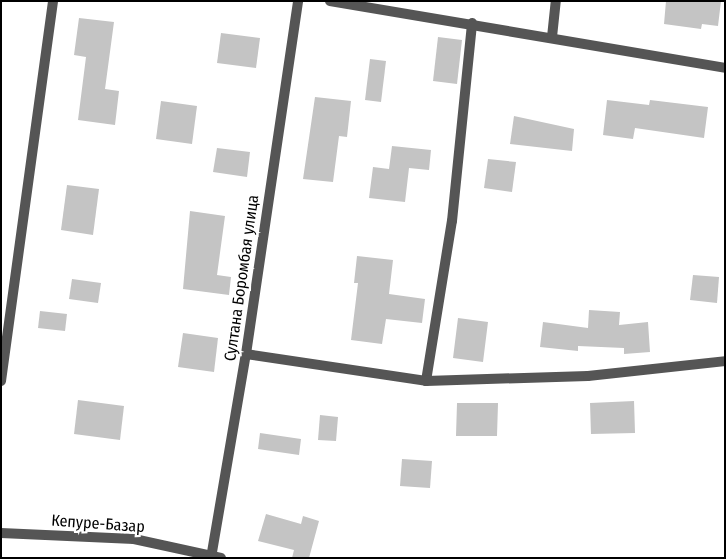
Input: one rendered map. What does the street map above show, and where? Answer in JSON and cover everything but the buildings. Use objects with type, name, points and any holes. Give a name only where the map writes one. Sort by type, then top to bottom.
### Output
[{"type":"street","points":[[1,381],[53,1]]},
{"type":"street","name":"Султана Боромбая улица","points":[[215,557],[298,1]]},
{"type":"street","points":[[330,1],[552,37],[725,68]]},
{"type":"street","points":[[552,37],[556,1]]},
{"type":"street","points":[[426,381],[452,221],[472,24]]},
{"type":"street","points":[[246,354],[426,381],[588,376],[725,361]]},
{"type":"street","name":"Кепуре-Базар","points":[[1,533],[134,539],[215,557]]}]
